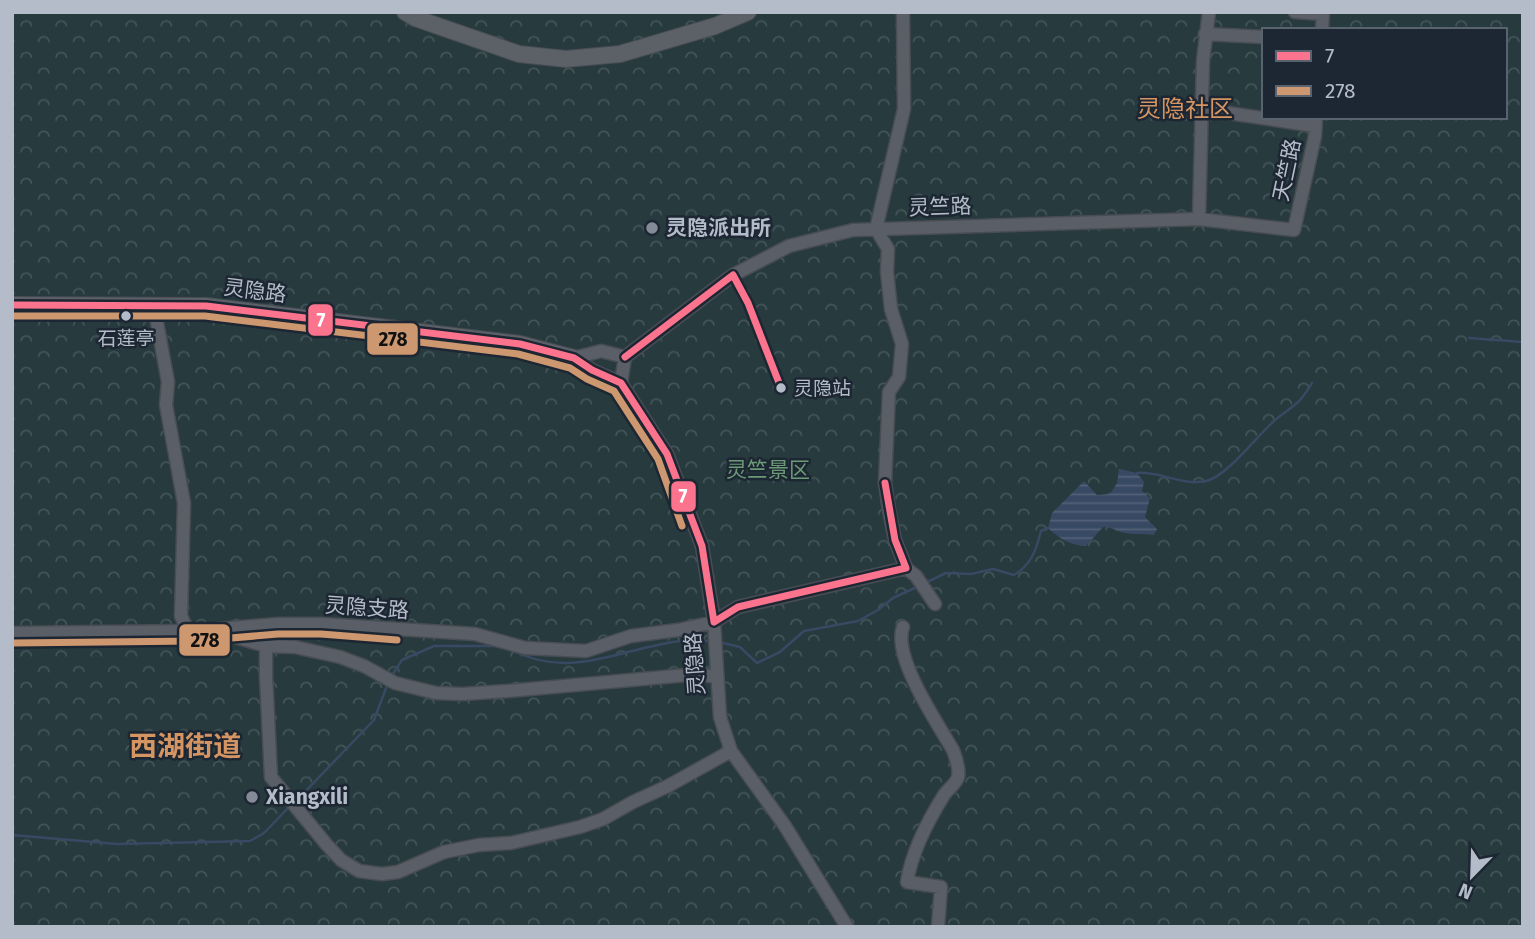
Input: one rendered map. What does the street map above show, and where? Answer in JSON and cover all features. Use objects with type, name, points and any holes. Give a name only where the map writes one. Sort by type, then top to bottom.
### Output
[{"type":"main road","points":[[405,12],[415,18],[519,54],[566,59],[620,54],[715,26],[748,12]]},
{"type":"main road","name":"灵隐路","points":[[12,305],[206,306],[520,344],[574,358]]},
{"type":"street","points":[[903,12],[904,109],[876,229],[888,249],[887,272],[891,309],[902,344],[900,377],[889,392],[885,483],[895,540],[906,568],[922,585],[934,604]]},
{"type":"street","points":[[1199,219],[1205,34],[1209,12]]},
{"type":"street","points":[[1295,12],[1322,13]]},
{"type":"street","points":[[1205,34],[1262,37]]},
{"type":"street","points":[[1202,109],[1262,115]]},
{"type":"street","points":[[1297,119],[1316,121]]},
{"type":"street","name":"天竺路","points":[[1294,230],[1316,121]]},
{"type":"street","name":"灵竺路","points":[[625,357],[733,275],[789,246],[853,230],[1199,219],[1294,230]]},
{"type":"street","points":[[154,306],[168,382],[166,405],[184,503],[181,616],[188,631]]},
{"type":"street","points":[[601,351],[625,357],[621,383],[592,370],[574,358],[601,351]]},
{"type":"street","name":"灵隐路","points":[[621,383],[667,454],[702,547],[714,625],[720,717],[732,751],[785,826],[847,927]]},
{"type":"street","name":"灵隐支路","points":[[12,633],[188,631],[278,624],[358,625],[398,631],[475,634],[525,648],[586,652],[631,636],[714,625],[738,607],[906,568]]},
{"type":"street","points":[[903,627],[902,645],[911,675],[957,762],[958,778],[945,794],[921,836],[911,857],[907,882],[941,887],[938,927]]},
{"type":"street","points":[[221,629],[232,636],[266,646],[295,648],[341,657],[389,680],[436,693],[462,694],[698,674],[717,677]]},
{"type":"street","points":[[266,646],[271,777],[341,860],[359,871],[382,874],[398,872],[444,852],[480,845],[511,843],[591,823],[732,751]]},
{"type":"green space","name":"灵竺景区","points":[[12,12],[1523,12],[1523,927],[12,927]]},
{"type":"water","points":[[1119,469],[1137,473],[1144,482],[1142,491],[1150,498],[1145,517],[1157,529],[1154,535],[1128,534],[1103,527],[1086,546],[1065,541],[1048,528],[1052,513],[1084,481],[1097,495],[1110,494],[1117,483]]},
{"type":"waterway","points":[[1469,338],[1523,342]]},
{"type":"waterway","points":[[1137,473],[1188,482],[1214,478],[1299,401],[1312,383]]},
{"type":"waterway","points":[[925,583],[946,573],[971,574],[993,569],[1014,575],[1029,561],[1041,531],[1048,528]]},
{"type":"waterway","points":[[719,642],[740,647],[757,663],[780,652],[804,631],[858,621],[893,598],[919,586]]},
{"type":"waterway","points":[[514,651],[556,663],[576,662],[597,660],[680,641],[713,641]]},
{"type":"waterway","points":[[391,677],[402,660],[434,646],[498,646]]},
{"type":"waterway","points":[[297,800],[374,720],[388,683]]},
{"type":"waterway","points":[[12,835],[117,844],[250,841],[264,833],[289,807]]},
{"type":"transit line","name":"7","points":[[733,275],[748,303],[781,388]]},
{"type":"transit line","name":"7","points":[[625,357],[733,275]]},
{"type":"transit line","name":"7","points":[[12,305],[206,306],[520,344],[574,358],[592,370],[621,383]]},
{"type":"transit line","name":"278","points":[[12,316],[205,316],[518,354],[570,368],[614,391],[658,459],[682,526]]},
{"type":"transit line","name":"7","points":[[621,383],[667,454],[702,546],[714,622]]},
{"type":"transit line","name":"7","points":[[885,483],[895,540],[906,568]]},
{"type":"transit line","name":"7","points":[[714,622],[738,607],[906,568]]},
{"type":"transit line","name":"278","points":[[12,643],[196,641],[278,634],[321,634],[397,640]]},
{"type":"place","name":"灵隐派出所","points":[[652,228]]},
{"type":"place","name":"石莲亭","points":[[126,316]]},
{"type":"place","name":"灵隐站","points":[[781,388]]},
{"type":"place","name":"Xiangxili","points":[[252,797]]},
{"type":"district","name":"灵隐社区","points":[[1185,109]]},
{"type":"district","name":"西湖街道","points":[[185,746]]}]
